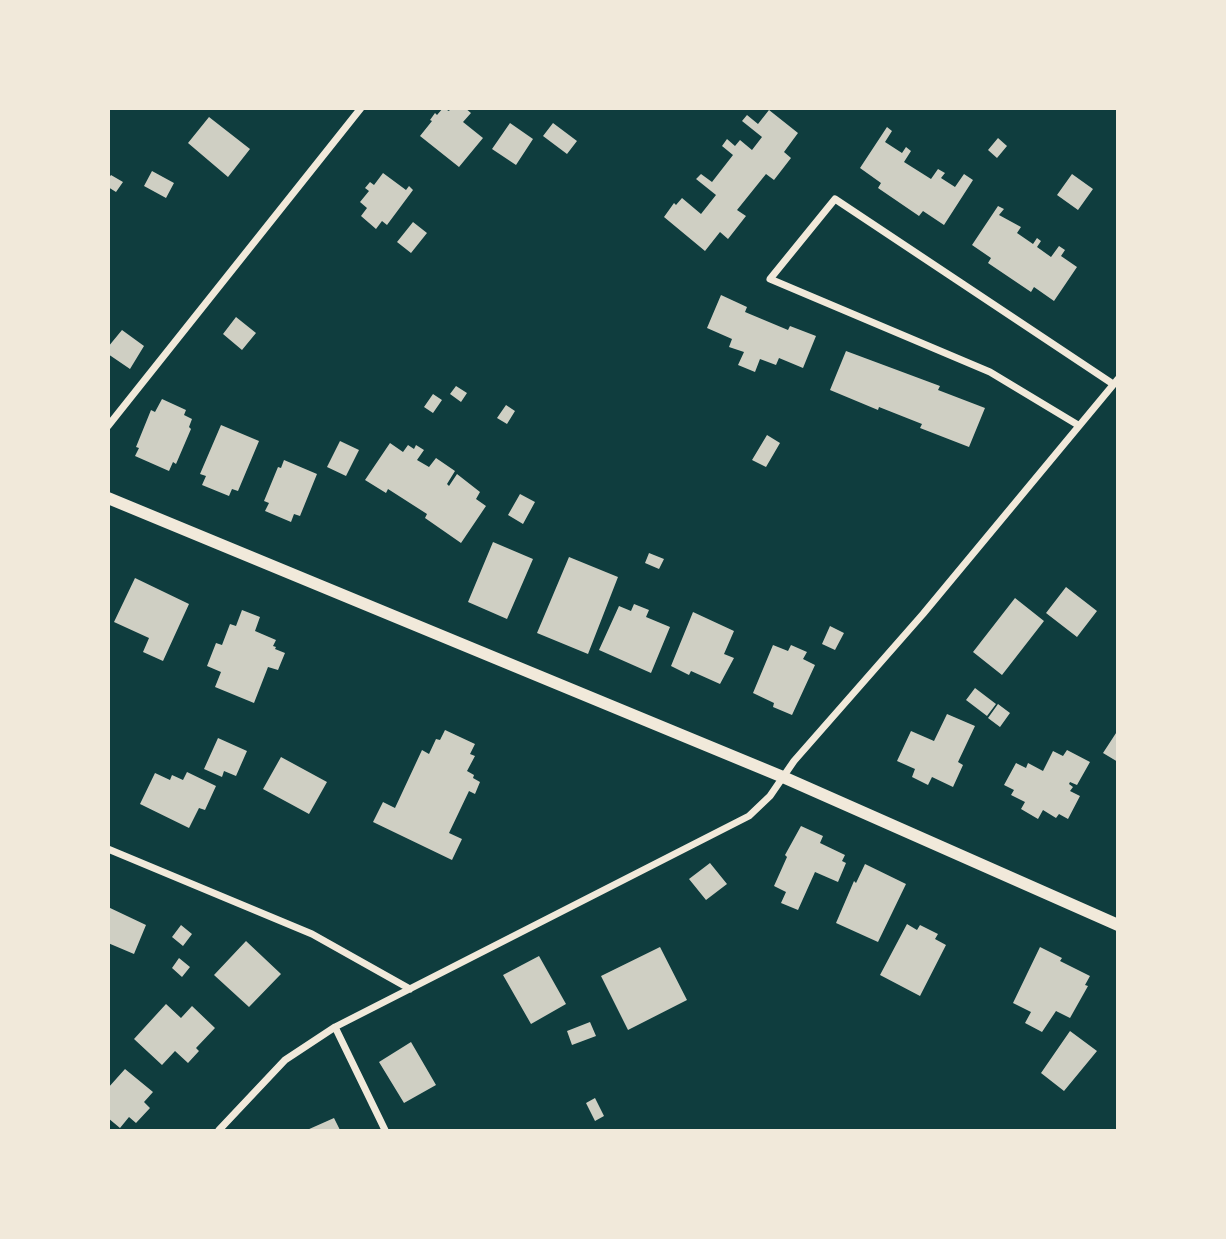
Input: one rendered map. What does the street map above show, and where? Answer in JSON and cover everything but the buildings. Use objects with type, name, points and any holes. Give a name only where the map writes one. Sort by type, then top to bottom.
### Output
[{"type":"street","points":[[108,426],[361,108]]},
{"type":"street","points":[[219,1130],[285,1060],[335,1027],[749,816],[771,796],[794,761],[923,614],[1115,381],[835,199],[770,279],[990,372],[1078,425]]},
{"type":"street","points":[[108,498],[783,777],[1118,925]]},
{"type":"street","points":[[108,849],[312,934],[410,989]]},
{"type":"street","points":[[335,1027],[385,1130]]}]
